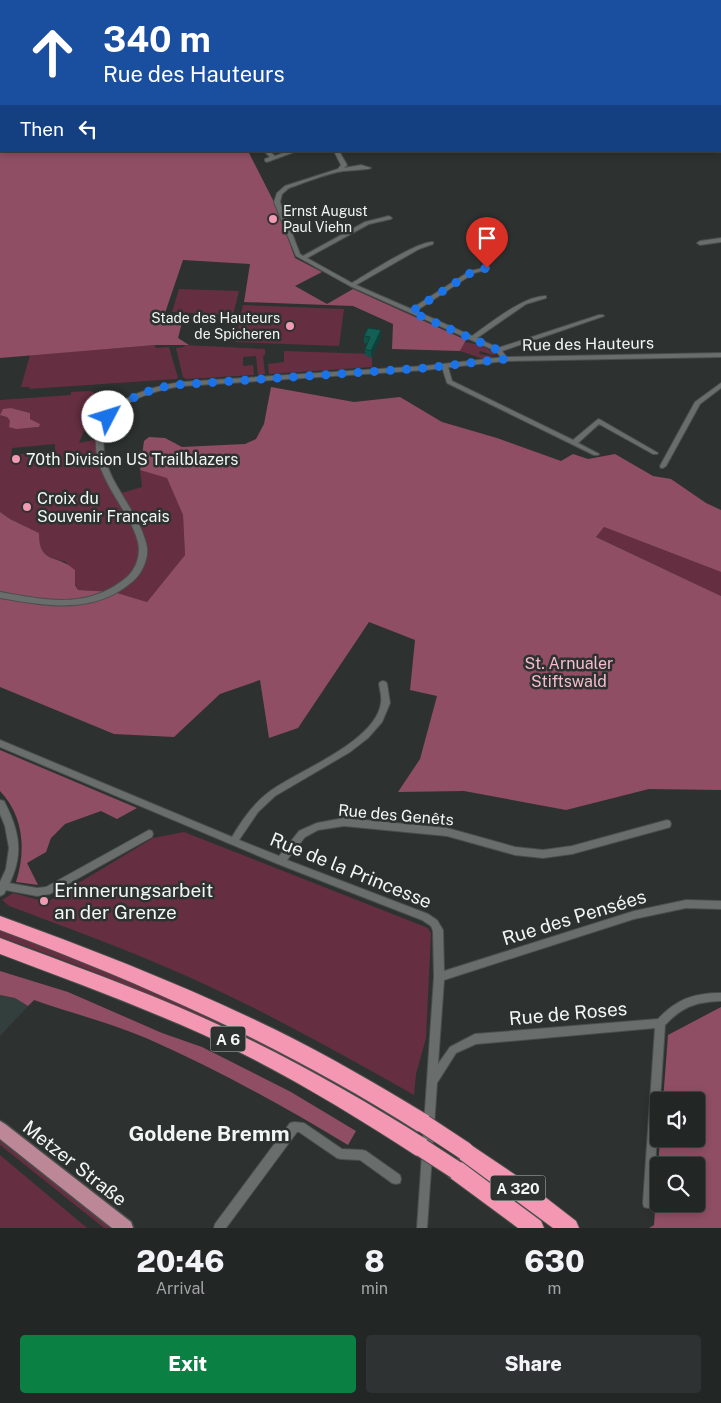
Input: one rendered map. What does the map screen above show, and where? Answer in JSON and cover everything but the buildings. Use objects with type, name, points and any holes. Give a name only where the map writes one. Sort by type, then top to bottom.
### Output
[{"type":"highway","name":"A 6","points":[[0,923],[150,980],[204,1005],[326,1065],[424,1124]]},
{"type":"highway","name":"A 6","points":[[0,946],[190,1020],[272,1061],[392,1128],[422,1148]]},
{"type":"highway","name":"A 320","points":[[424,1124],[516,1187],[568,1228]]},
{"type":"highway","name":"A 320","points":[[422,1148],[456,1170],[534,1228]]},
{"type":"main road","name":"Metzer Straße","points":[[0,1129],[125,1228]]},
{"type":"street","points":[[267,152],[274,158]]},
{"type":"street","points":[[267,160],[291,152]]},
{"type":"street","points":[[337,152],[344,165],[340,170]]},
{"type":"street","points":[[368,168],[340,170],[287,186],[280,193],[277,202],[298,254],[352,285],[498,350],[505,359]]},
{"type":"street","points":[[303,258],[367,223],[389,218]]},
{"type":"street","points":[[700,243],[721,240]]},
{"type":"street","points":[[352,285],[417,248],[431,243]]},
{"type":"street","points":[[411,312],[472,272],[487,268]]},
{"type":"street","points":[[472,339],[524,303],[544,297]]},
{"type":"street","points":[[498,350],[601,316]]},
{"type":"street","name":"Rue des Hauteurs","points":[[0,595],[53,604],[80,603],[114,592],[135,574],[141,563],[142,544],[137,529],[109,478],[98,449],[98,439],[103,424],[115,409],[148,391],[182,384],[445,367],[505,359],[721,356]]},
{"type":"street","points":[[445,367],[449,382],[596,454]]},
{"type":"street","points":[[663,466],[697,403],[721,385]]},
{"type":"street","points":[[574,443],[599,421],[655,453]]},
{"type":"street","points":[[234,841],[252,813],[274,793],[346,752],[373,728],[386,702],[387,695],[383,684]]},
{"type":"street","name":"Rue de la Princesse","points":[[0,743],[281,861],[425,917],[434,923],[438,930],[439,978],[422,1228]]},
{"type":"street","points":[[0,804],[12,831],[15,854],[9,876],[2,888],[37,892],[47,891],[149,834]]},
{"type":"street","name":"Rue des Genêts","points":[[281,861],[302,834],[317,827],[344,822],[447,832],[515,851],[543,854],[572,850],[667,824]]},
{"type":"street","name":"Rue des Pensées","points":[[439,978],[634,915],[686,904],[721,905]]},
{"type":"street","points":[[648,1203],[660,1023],[671,1010],[685,1002],[701,997],[721,997]]},
{"type":"street","name":"Rue de Roses","points":[[431,1084],[453,1050],[475,1039],[660,1023]]},
{"type":"street","points":[[219,1228],[294,1127],[300,1127],[341,1154],[358,1154],[367,1158],[396,1179]]},
{"type":"shaded area","points":[[179,289],[239,291],[233,315],[172,312]]},
{"type":"shaded area","name":"Stade des Hauteurs de Spicheren","points":[[243,305],[344,309],[339,346],[235,342]]},
{"type":"shaded area","points":[[465,342],[479,345],[498,354],[493,355],[480,351],[479,354],[495,357],[484,359],[460,351]]},
{"type":"shaded area","points":[[155,345],[156,348],[169,347],[178,378],[29,389],[30,387],[21,387],[30,355]]},
{"type":"shaded area","points":[[185,345],[265,349],[265,355],[263,356],[265,374],[258,375],[256,356],[243,357],[243,366],[253,365],[254,375],[186,379],[183,377],[176,348],[184,347]]},
{"type":"shaded area","points":[[284,351],[372,354],[372,367],[269,374],[268,364],[284,362]]},
{"type":"shaded area","points":[[90,391],[98,394],[105,403],[88,421],[79,443],[98,439],[118,494],[142,487],[140,470],[167,477],[183,515],[185,555],[147,602],[114,592],[78,590],[66,562],[49,556],[42,551],[39,533],[0,512],[0,400],[71,395],[71,392]],"holes":[[[11,408],[30,413],[30,419],[40,424],[39,427],[30,428],[13,423],[7,417]],[[55,444],[55,451],[11,455],[12,448]]]},
{"type":"shaded area","points":[[604,527],[721,572],[721,596],[596,537]]},
{"type":"shaded area","points":[[184,832],[428,928],[431,933],[426,1038],[416,1074],[414,1095],[236,999],[93,937],[9,906],[2,900],[13,893],[47,902],[153,838]]},
{"type":"shaded area","points":[[0,930],[147,986],[351,1087],[345,1089],[261,1046],[175,1006],[88,970],[0,937]]},
{"type":"shaded area","points":[[0,995],[15,998],[28,1006],[0,1036]]},
{"type":"shaded area","points":[[0,1141],[111,1228],[104,1228],[0,1145]]},
{"type":"shaded area","points":[[0,1155],[87,1228],[0,1228]]},
{"type":"green space","points":[[0,152],[249,152],[276,206],[295,258],[322,272],[295,286],[327,304],[353,289],[466,340],[460,351],[392,349],[393,324],[353,306],[244,302],[250,264],[183,260],[165,313],[184,315],[178,338],[189,345],[155,345],[0,358]]},
{"type":"green space","name":"St. Arnualer Stiftswald","points":[[271,387],[354,402],[400,397],[442,422],[497,438],[561,461],[573,454],[588,459],[615,454],[653,476],[671,479],[706,503],[721,510],[721,572],[604,527],[596,537],[721,596],[721,790],[649,789],[566,810],[464,791],[398,792],[420,759],[437,696],[410,690],[415,640],[369,622],[298,728],[269,738],[260,680],[220,694],[174,737],[114,734],[0,687],[0,512],[39,533],[42,550],[45,554],[75,570],[75,585],[78,590],[114,592],[147,602],[185,555],[183,515],[167,478],[140,470],[144,441],[149,437],[165,438],[182,447],[245,444],[256,439],[264,424]]},
{"type":"green space","points":[[11,408],[30,413],[30,419],[40,424],[39,427],[16,429],[9,427],[10,421],[7,417],[0,415],[3,409]]},
{"type":"green space","points":[[0,750],[137,808],[117,819],[101,811],[65,824],[51,838],[46,852],[27,863],[38,885],[16,882],[21,858],[21,834],[14,811],[0,791]]},
{"type":"green space","points":[[0,971],[68,992],[162,1033],[202,1047],[291,1092],[356,1131],[348,1145],[248,1088],[146,1038],[34,1000],[28,1006],[15,998],[0,995]]},
{"type":"green space","points":[[721,1007],[721,1228],[649,1228],[654,1225],[655,1212],[705,1212],[705,1157],[659,1157],[659,1147],[705,1147],[705,1092],[664,1092],[668,1035]]},
{"type":"place","name":"Ernst August Paul Viehn","points":[[273,219]]},
{"type":"place","name":"Stade des Hauteurs de Spicheren","points":[[290,326]]},
{"type":"place","name":"70th Division US Trailblazers","points":[[16,459]]},
{"type":"place","name":"Croix du Souvenir Français","points":[[27,507]]},
{"type":"place","name":"Erinnerungsarbeit an der Grenze","points":[[44,901]]},
{"type":"district","name":"Goldene Bremm","points":[[209,1133]]},
{"type":"route","points":[[108,417],[115,409],[129,400],[148,391],[174,385],[455,366],[505,359],[498,350],[411,312],[472,272],[487,268]]}]
